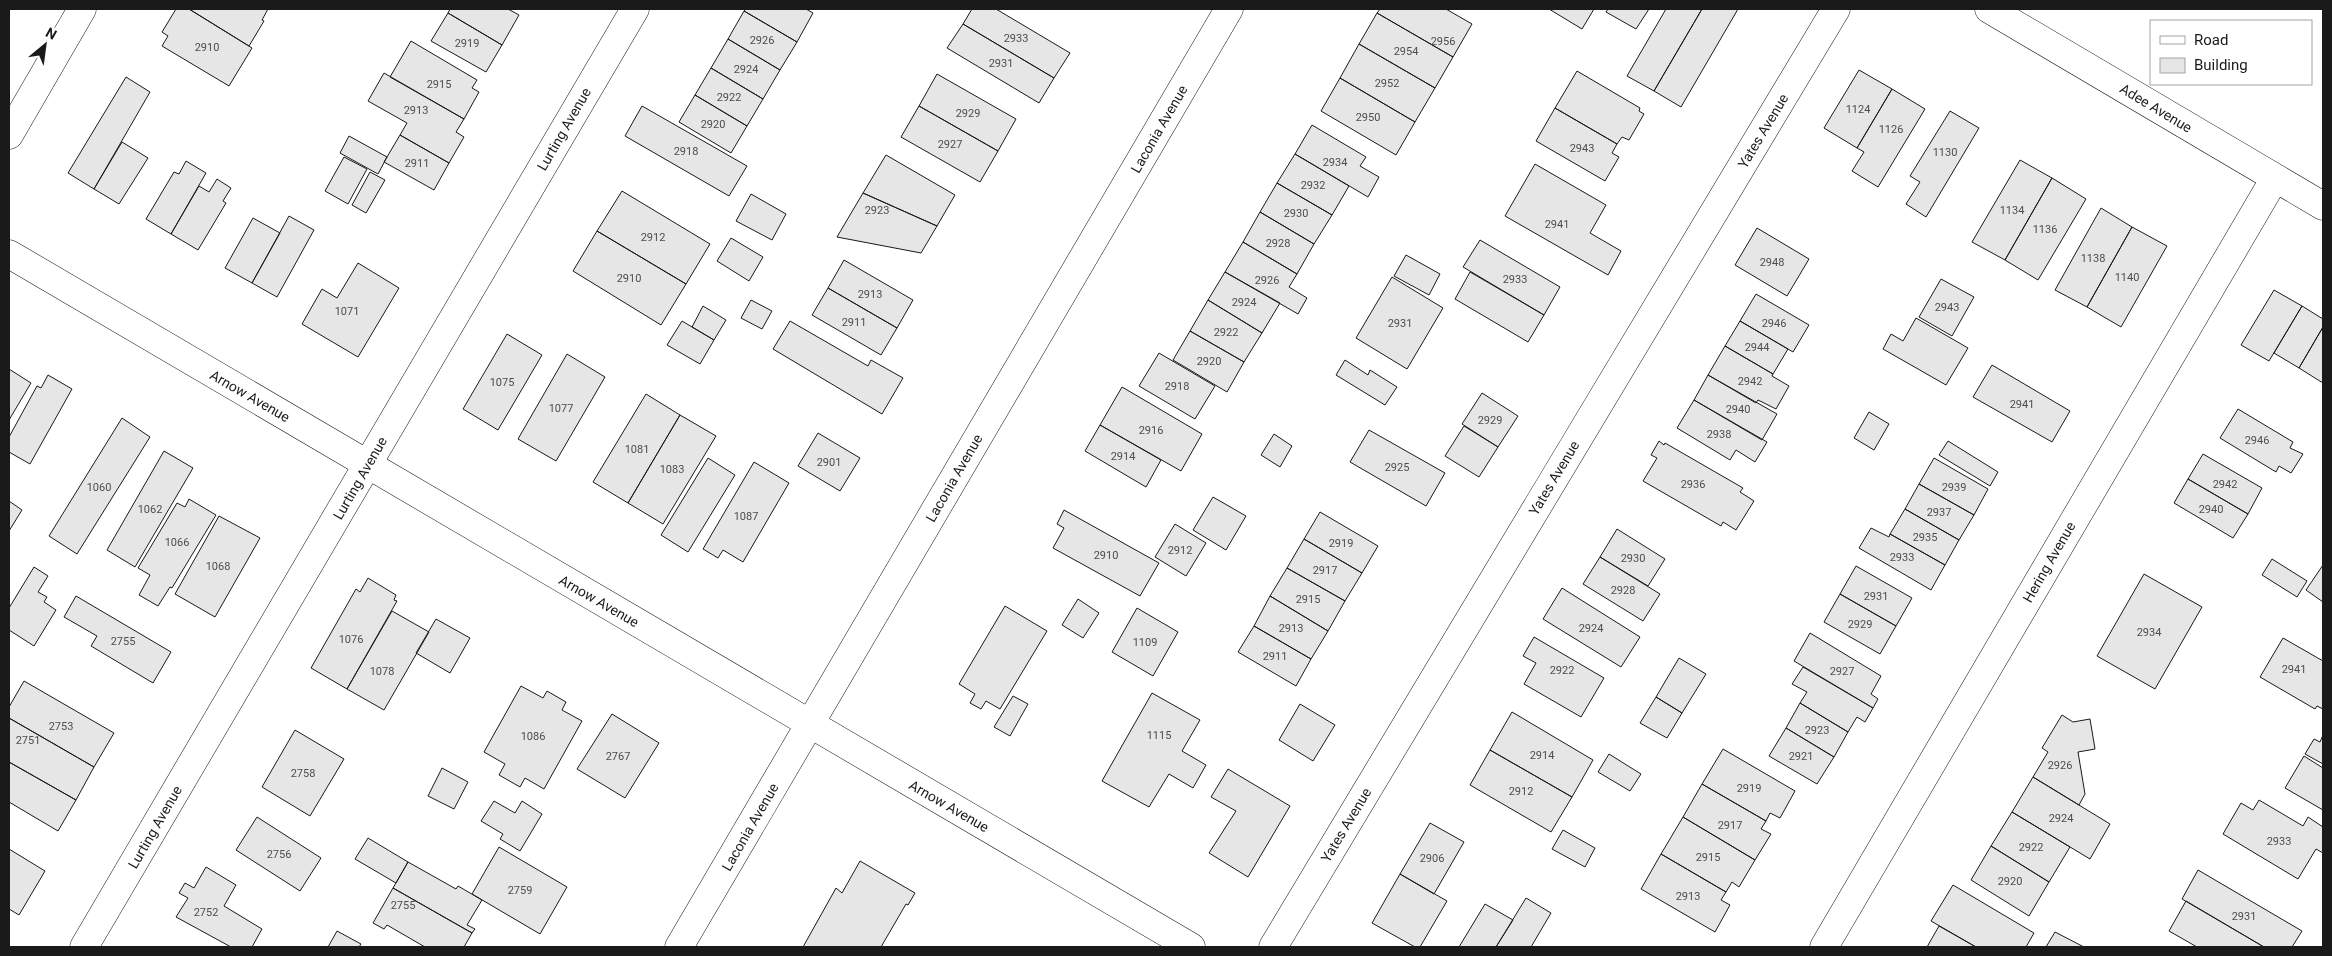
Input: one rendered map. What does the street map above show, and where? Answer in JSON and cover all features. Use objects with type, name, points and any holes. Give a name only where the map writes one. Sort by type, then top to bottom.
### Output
[{"type":"street","points":[[9,136],[82,9]]},
{"type":"street","name":"Lurting Avenue","points":[[84,947],[634,9]]},
{"type":"street","name":"Laconia Avenue","points":[[679,947],[1230,9]]},
{"type":"street","name":"Yates Avenue","points":[[1273,947],[1836,9]]},
{"type":"street","name":"Adee Avenue","points":[[1989,9],[2323,206]]},
{"type":"street","name":"Hering Avenue","points":[[1824,947],[2275,178]]},
{"type":"street","name":"Arnow Avenue","points":[[9,254],[1190,947]]},
{"type":"building","points":[[176,9],[189,9],[252,48],[229,86],[162,46],[168,36],[162,32]]},
{"type":"building","points":[[189,9],[268,9],[262,20],[264,21],[249,46]]},
{"type":"building","points":[[450,9],[508,9],[519,15],[502,45],[448,13]]},
{"type":"building","points":[[746,9],[806,9],[813,13],[797,42],[744,11]]},
{"type":"building","points":[[972,9],[996,9],[1070,53],[1054,78],[963,24]]},
{"type":"building","points":[[1380,9],[1446,9],[1472,24],[1453,57],[1377,13]]},
{"type":"building","points":[[1549,9],[1594,9],[1582,29]]},
{"type":"building","points":[[1608,9],[1649,9],[1636,29],[1606,12]]},
{"type":"building","points":[[1666,9],[1702,9],[1654,91],[1627,76]]},
{"type":"building","points":[[1702,9],[1738,9],[1681,107],[1654,91]]},
{"type":"building","points":[[744,11],[797,42],[780,70],[728,39]]},
{"type":"building","points":[[448,13],[502,45],[486,72],[431,41]]},
{"type":"building","points":[[1377,13],[1453,57],[1435,88],[1359,44]]},
{"type":"building","points":[[963,24],[1054,78],[1039,103],[947,48]]},
{"type":"building","points":[[728,39],[780,70],[763,99],[711,68]]},
{"type":"building","points":[[411,41],[477,80],[472,88],[479,92],[464,119],[390,77]]},
{"type":"building","points":[[1359,44],[1435,88],[1415,122],[1340,78]]},
{"type":"building","points":[[711,68],[763,99],[747,126],[695,95]]},
{"type":"building","points":[[1859,70],[1892,89],[1857,148],[1824,128]]},
{"type":"building","points":[[1577,71],[1640,108],[1639,111],[1644,114],[1629,140],[1622,137],[1617,144],[1555,108]]},
{"type":"building","points":[[384,73],[464,119],[456,132],[464,137],[449,163],[400,135],[407,123],[368,101]]},
{"type":"building","points":[[937,74],[1016,119],[998,151],[919,106]]},
{"type":"building","points":[[126,77],[150,92],[94,189],[68,173]]},
{"type":"building","points":[[1340,78],[1415,122],[1396,155],[1321,111]]},
{"type":"building","points":[[1892,89],[1925,109],[1878,187],[1852,171],[1864,152],[1857,148]]},
{"type":"building","points":[[695,95],[747,126],[731,153],[679,122]]},
{"type":"building","points":[[642,106],[747,166],[729,196],[625,136]]},
{"type":"building","points":[[919,106],[998,151],[980,182],[901,137]]},
{"type":"building","points":[[1555,108],[1617,144],[1612,153],[1619,157],[1605,181],[1536,141]]},
{"type":"building","points":[[1950,111],[1979,128],[1926,217],[1906,204],[1920,182],[1910,176]]},
{"type":"building","points":[[1312,125],[1366,157],[1360,166],[1379,177],[1368,197],[1295,154]]},
{"type":"building","points":[[400,135],[449,163],[434,190],[384,162]]},
{"type":"building","points":[[349,136],[387,157],[378,174],[340,153]]},
{"type":"building","points":[[122,142],[148,158],[119,204],[94,189]]},
{"type":"building","points":[[1295,154],[1349,186],[1332,215],[1277,183]]},
{"type":"building","points":[[886,155],[955,195],[937,226],[863,193]]},
{"type":"building","points":[[344,157],[367,169],[348,204],[325,191]]},
{"type":"building","points":[[2020,160],[2052,178],[2005,260],[1972,242]]},
{"type":"building","points":[[186,161],[206,173],[171,234],[146,219],[174,172],[179,174]]},
{"type":"building","points":[[1535,164],[1606,205],[1590,233],[1621,251],[1608,275],[1505,216]]},
{"type":"building","points":[[370,172],[385,180],[366,213],[352,205]]},
{"type":"building","points":[[2052,178],[2086,199],[2038,280],[2005,260]]},
{"type":"building","points":[[217,179],[231,188],[223,201],[226,203],[198,250],[171,234],[199,186],[209,192]]},
{"type":"building","points":[[1277,183],[1332,215],[1314,244],[1260,212]]},
{"type":"building","points":[[622,191],[710,244],[686,284],[597,231]]},
{"type":"building","points":[[863,193],[937,226],[921,253],[837,237]]},
{"type":"building","points":[[751,194],[786,214],[772,240],[736,221]]},
{"type":"building","points":[[2101,208],[2132,227],[2087,307],[2055,290]]},
{"type":"building","points":[[1260,212],[1314,244],[1297,274],[1243,242]]},
{"type":"building","points":[[289,216],[314,230],[277,297],[252,283]]},
{"type":"building","points":[[253,218],[280,233],[252,283],[225,268]]},
{"type":"building","points":[[2132,227],[2167,246],[2121,327],[2087,307]]},
{"type":"building","points":[[1757,228],[1809,259],[1787,296],[1735,265]]},
{"type":"building","points":[[597,231],[686,284],[661,325],[573,271]]},
{"type":"building","points":[[731,238],[763,257],[749,281],[717,261]]},
{"type":"building","points":[[1480,240],[1560,287],[1544,315],[1463,267]]},
{"type":"building","points":[[1243,242],[1297,274],[1289,287],[1307,298],[1298,314],[1225,272]]},
{"type":"building","points":[[1406,255],[1440,274],[1429,295],[1394,276]]},
{"type":"building","points":[[844,260],[913,300],[897,328],[828,288]]},
{"type":"building","points":[[358,263],[399,288],[358,357],[302,324],[322,289],[337,298]]},
{"type":"building","points":[[1225,272],[1280,303],[1262,333],[1208,300]]},
{"type":"building","points":[[1470,272],[1544,315],[1528,342],[1455,299]]},
{"type":"building","points":[[1392,277],[1443,308],[1407,369],[1356,338]]},
{"type":"building","points":[[1941,279],[1974,297],[1952,336],[1919,317]]},
{"type":"building","points":[[828,288],[897,328],[881,355],[812,315]]},
{"type":"building","points":[[2274,290],[2302,306],[2269,361],[2241,345]]},
{"type":"building","points":[[1756,294],[1809,325],[1793,352],[1740,321]]},
{"type":"building","points":[[751,300],[772,311],[762,329],[741,318]]},
{"type":"building","points":[[1208,300],[1262,333],[1244,362],[1190,331]]},
{"type":"building","points":[[703,306],[726,320],[714,340],[692,327]]},
{"type":"building","points":[[2302,306],[2323,319],[2323,327],[2299,368],[2274,353]]},
{"type":"building","points":[[1916,318],[1968,348],[1946,385],[1883,349],[1891,334],[1903,341]]},
{"type":"building","points":[[682,321],[714,340],[700,364],[667,345]]},
{"type":"building","points":[[790,321],[868,366],[871,360],[903,378],[882,414],[773,349]]},
{"type":"building","points":[[1740,321],[1788,349],[1773,374],[1725,346]]},
{"type":"building","points":[[2323,327],[2323,383],[2299,368]]},
{"type":"building","points":[[1190,331],[1244,362],[1227,392],[1173,360]]},
{"type":"building","points":[[507,334],[542,355],[498,430],[463,409]]},
{"type":"building","points":[[1725,346],[1773,374],[1772,376],[1789,386],[1776,409],[1758,400],[1756,403],[1708,375]]},
{"type":"building","points":[[1159,353],[1215,386],[1195,419],[1139,386]]},
{"type":"building","points":[[567,354],[605,377],[556,461],[518,439]]},
{"type":"building","points":[[1345,360],[1368,375],[1370,370],[1397,387],[1385,405],[1336,375]]},
{"type":"building","points":[[1992,365],[2070,411],[2052,442],[1973,397]]},
{"type":"building","points":[[9,369],[31,383],[9,420]]},
{"type":"building","points":[[48,375],[72,389],[30,464],[9,452],[9,437],[37,386],[41,388]]},
{"type":"building","points":[[1708,375],[1777,414],[1762,440],[1694,400]]},
{"type":"building","points":[[1122,387],[1202,434],[1181,471],[1100,425]]},
{"type":"building","points":[[1482,393],[1518,416],[1498,447],[1462,424]]},
{"type":"building","points":[[646,394],[680,415],[628,503],[593,482]]},
{"type":"building","points":[[1694,400],[1767,442],[1755,462],[1736,450],[1730,460],[1677,428]]},
{"type":"building","points":[[2238,409],[2293,442],[2290,448],[2303,454],[2291,473],[2279,466],[2276,472],[2220,438]]},
{"type":"building","points":[[1869,412],[1889,424],[1874,450],[1854,438]]},
{"type":"building","points":[[680,415],[716,436],[663,524],[628,503]]},
{"type":"building","points":[[122,418],[150,437],[77,554],[49,536]]},
{"type":"building","points":[[1100,425],[1161,460],[1146,487],[1085,451]]},
{"type":"building","points":[[1464,426],[1498,447],[1479,477],[1445,456]]},
{"type":"building","points":[[1369,430],[1445,473],[1426,506],[1350,462]]},
{"type":"building","points":[[818,433],[860,458],[840,491],[798,466]]},
{"type":"building","points":[[1274,434],[1292,446],[1280,467],[1261,455]]},
{"type":"building","points":[[1659,441],[1743,488],[1740,492],[1754,501],[1736,530],[1723,522],[1721,526],[1643,481],[1657,458],[1651,455]]},
{"type":"building","points":[[1948,441],[1998,472],[1990,486],[1939,455]]},
{"type":"building","points":[[164,451],[193,468],[135,567],[107,550]]},
{"type":"building","points":[[2203,454],[2262,488],[2248,514],[2188,479]]},
{"type":"building","points":[[708,458],[735,475],[688,552],[661,535]]},
{"type":"building","points":[[1934,458],[1988,489],[1974,515],[1919,484]]},
{"type":"building","points":[[754,462],[789,483],[743,562],[723,550],[718,558],[703,549]]},
{"type":"building","points":[[2188,479],[2248,514],[2233,538],[2174,503]]},
{"type":"building","points":[[1919,484],[1974,515],[1959,540],[1905,509]]},
{"type":"building","points":[[1213,497],[1246,516],[1226,550],[1193,530]]},
{"type":"building","points":[[189,499],[216,515],[172,588],[170,587],[158,606],[139,595],[150,575],[138,568],[177,503],[185,507]]},
{"type":"building","points":[[9,501],[22,510],[9,531]]},
{"type":"building","points":[[1905,509],[1959,540],[1945,565],[1890,534]]},
{"type":"building","points":[[1064,510],[1159,563],[1140,596],[1053,548],[1064,528],[1057,524]]},
{"type":"building","points":[[1320,512],[1378,546],[1362,573],[1304,539]]},
{"type":"building","points":[[219,516],[260,538],[215,617],[175,594]]},
{"type":"building","points":[[1175,524],[1206,543],[1186,576],[1155,557]]},
{"type":"building","points":[[1871,528],[1889,537],[1890,534],[1945,565],[1931,590],[1859,548]]},
{"type":"building","points":[[1617,529],[1665,559],[1648,586],[1600,557]]},
{"type":"building","points":[[1304,539],[1362,573],[1345,601],[1287,568]]},
{"type":"building","points":[[1600,557],[1660,594],[1643,621],[1583,584]]},
{"type":"building","points":[[2272,559],[2307,581],[2297,597],[2262,575]]},
{"type":"building","points":[[2323,565],[2323,602],[2306,590]]},
{"type":"building","points":[[1856,566],[1912,598],[1896,626],[1840,594]]},
{"type":"building","points":[[34,567],[48,576],[38,592],[47,597],[44,602],[56,610],[34,646],[9,630],[9,608]]},
{"type":"building","points":[[1287,568],[1345,601],[1328,631],[1270,596]]},
{"type":"building","points":[[2144,574],[2202,607],[2155,689],[2097,656]]},
{"type":"building","points":[[368,578],[396,595],[394,600],[397,601],[347,689],[311,668],[356,589],[360,592]]},
{"type":"building","points":[[1562,588],[1640,637],[1621,667],[1543,619]]},
{"type":"building","points":[[1840,594],[1896,626],[1880,654],[1824,622]]},
{"type":"building","points":[[76,596],[171,652],[153,683],[91,646],[97,636],[64,617]]},
{"type":"building","points":[[1270,596],[1328,631],[1311,659],[1254,626]]},
{"type":"building","points":[[1078,599],[1099,613],[1083,638],[1062,625]]},
{"type":"building","points":[[1005,606],[1047,631],[1000,709],[986,701],[981,709],[970,703],[975,694],[959,684]]},
{"type":"building","points":[[1137,608],[1178,632],[1153,676],[1112,652]]},
{"type":"building","points":[[392,611],[429,632],[384,710],[347,689]]},
{"type":"building","points":[[436,619],[470,638],[450,673],[416,653]]},
{"type":"building","points":[[1254,626],[1311,659],[1296,686],[1238,652]]},
{"type":"building","points":[[1810,633],[1881,676],[1871,694],[1878,699],[1873,708],[1794,661]]},
{"type":"building","points":[[1534,637],[1604,678],[1581,717],[1524,684],[1536,663],[1523,656]]},
{"type":"building","points":[[2283,638],[2323,661],[2323,709],[2317,706],[2315,709],[2260,677]]},
{"type":"building","points":[[1679,658],[1706,674],[1682,713],[1656,697]]},
{"type":"building","points":[[1803,667],[1873,708],[1865,722],[1857,717],[1848,732],[1800,703],[1807,692],[1792,684]]},
{"type":"building","points":[[24,681],[114,733],[94,767],[9,718],[9,707]]},
{"type":"building","points":[[521,686],[543,698],[547,691],[566,702],[562,710],[582,721],[544,789],[525,778],[520,787],[499,775],[505,764],[484,752]]},
{"type":"building","points":[[1152,693],[1200,720],[1182,751],[1206,765],[1193,788],[1169,774],[1149,807],[1102,781]]},
{"type":"building","points":[[1013,696],[1028,704],[1010,736],[994,727]]},
{"type":"building","points":[[1656,697],[1682,713],[1667,738],[1640,723]]},
{"type":"building","points":[[1800,703],[1848,732],[1834,757],[1786,728]]},
{"type":"building","points":[[1300,704],[1335,725],[1313,761],[1279,740]]},
{"type":"building","points":[[1512,712],[1593,760],[1572,797],[1490,750]]},
{"type":"building","points":[[612,714],[659,743],[625,798],[577,769]]},
{"type":"building","points":[[2062,715],[2073,722],[2090,719],[2095,749],[2078,752],[2085,794],[2079,805],[2033,777],[2048,752],[2042,748]]},
{"type":"building","points":[[9,718],[94,767],[76,800],[9,762]]},
{"type":"building","points":[[1786,728],[1834,757],[1817,784],[1769,756]]},
{"type":"building","points":[[295,730],[344,759],[310,816],[262,787]]},
{"type":"building","points":[[2323,735],[2323,764],[2305,754],[2314,739],[2320,742]]},
{"type":"building","points":[[1723,749],[1795,791],[1780,818],[1770,813],[1766,821],[1702,784]]},
{"type":"building","points":[[1490,750],[1572,797],[1551,832],[1470,785]]},
{"type":"building","points":[[1609,754],[1641,774],[1630,791],[1598,772]]},
{"type":"building","points":[[2304,756],[2323,768],[2323,810],[2285,788]]},
{"type":"building","points":[[9,762],[76,800],[58,831],[9,802]]},
{"type":"building","points":[[442,768],[468,782],[454,809],[428,796]]},
{"type":"building","points":[[1228,769],[1290,806],[1248,877],[1209,853],[1236,811],[1211,797]]},
{"type":"building","points":[[2033,777],[2110,824],[2090,859],[2012,812]]},
{"type":"building","points":[[1702,784],[1766,821],[1761,829],[1771,834],[1755,860],[1683,817]]},
{"type":"building","points":[[2259,800],[2303,826],[2308,817],[2323,827],[2323,853],[2316,849],[2298,879],[2223,834],[2241,803],[2253,810]]},
{"type":"building","points":[[494,801],[515,813],[522,801],[542,814],[520,851],[500,839],[503,834],[481,821]]},
{"type":"building","points":[[2012,812],[2070,847],[2049,882],[1991,846]]},
{"type":"building","points":[[257,817],[321,858],[300,891],[236,850]]},
{"type":"building","points":[[1683,817],[1755,860],[1739,887],[1732,882],[1726,892],[1661,854]]},
{"type":"building","points":[[1430,823],[1464,842],[1434,894],[1400,874]]},
{"type":"building","points":[[1563,830],[1595,848],[1585,867],[1552,849]]},
{"type":"building","points":[[368,838],[408,862],[396,883],[355,859]]},
{"type":"building","points":[[1991,846],[2049,882],[2029,916],[1971,880]]},
{"type":"building","points":[[499,847],[567,887],[540,934],[472,894]]},
{"type":"building","points":[[9,849],[45,871],[19,915],[9,909]]},
{"type":"building","points":[[1661,854],[1726,892],[1721,900],[1730,905],[1715,932],[1641,889]]},
{"type":"building","points":[[860,861],[915,893],[908,905],[906,904],[881,947],[803,947],[836,888],[842,893]]},
{"type":"building","points":[[408,862],[456,889],[458,886],[482,900],[467,925],[475,929],[472,933],[393,888]]},
{"type":"building","points":[[206,867],[236,885],[224,906],[262,929],[252,947],[231,947],[176,917],[188,898],[179,893],[185,883],[194,888]]},
{"type":"building","points":[[2198,870],[2302,931],[2292,947],[2264,947],[2182,899]]},
{"type":"building","points":[[1400,874],[1447,901],[1420,947],[1415,947],[1372,923]]},
{"type":"building","points":[[1953,885],[2034,933],[2026,947],[1976,947],[1931,921]]},
{"type":"building","points":[[393,888],[472,933],[464,947],[425,947],[387,925],[384,929],[373,923]]},
{"type":"building","points":[[1526,898],[1551,913],[1531,947],[1496,947]]},
{"type":"building","points":[[2186,901],[2264,947],[2197,947],[2169,931]]},
{"type":"building","points":[[1485,904],[1513,920],[1496,947],[1459,947]]},
{"type":"building","points":[[1939,926],[1976,947],[1927,947]]},
{"type":"building","points":[[337,931],[361,944],[359,947],[328,947]]},
{"type":"building","points":[[2055,932],[2084,947],[2046,947]]}]
